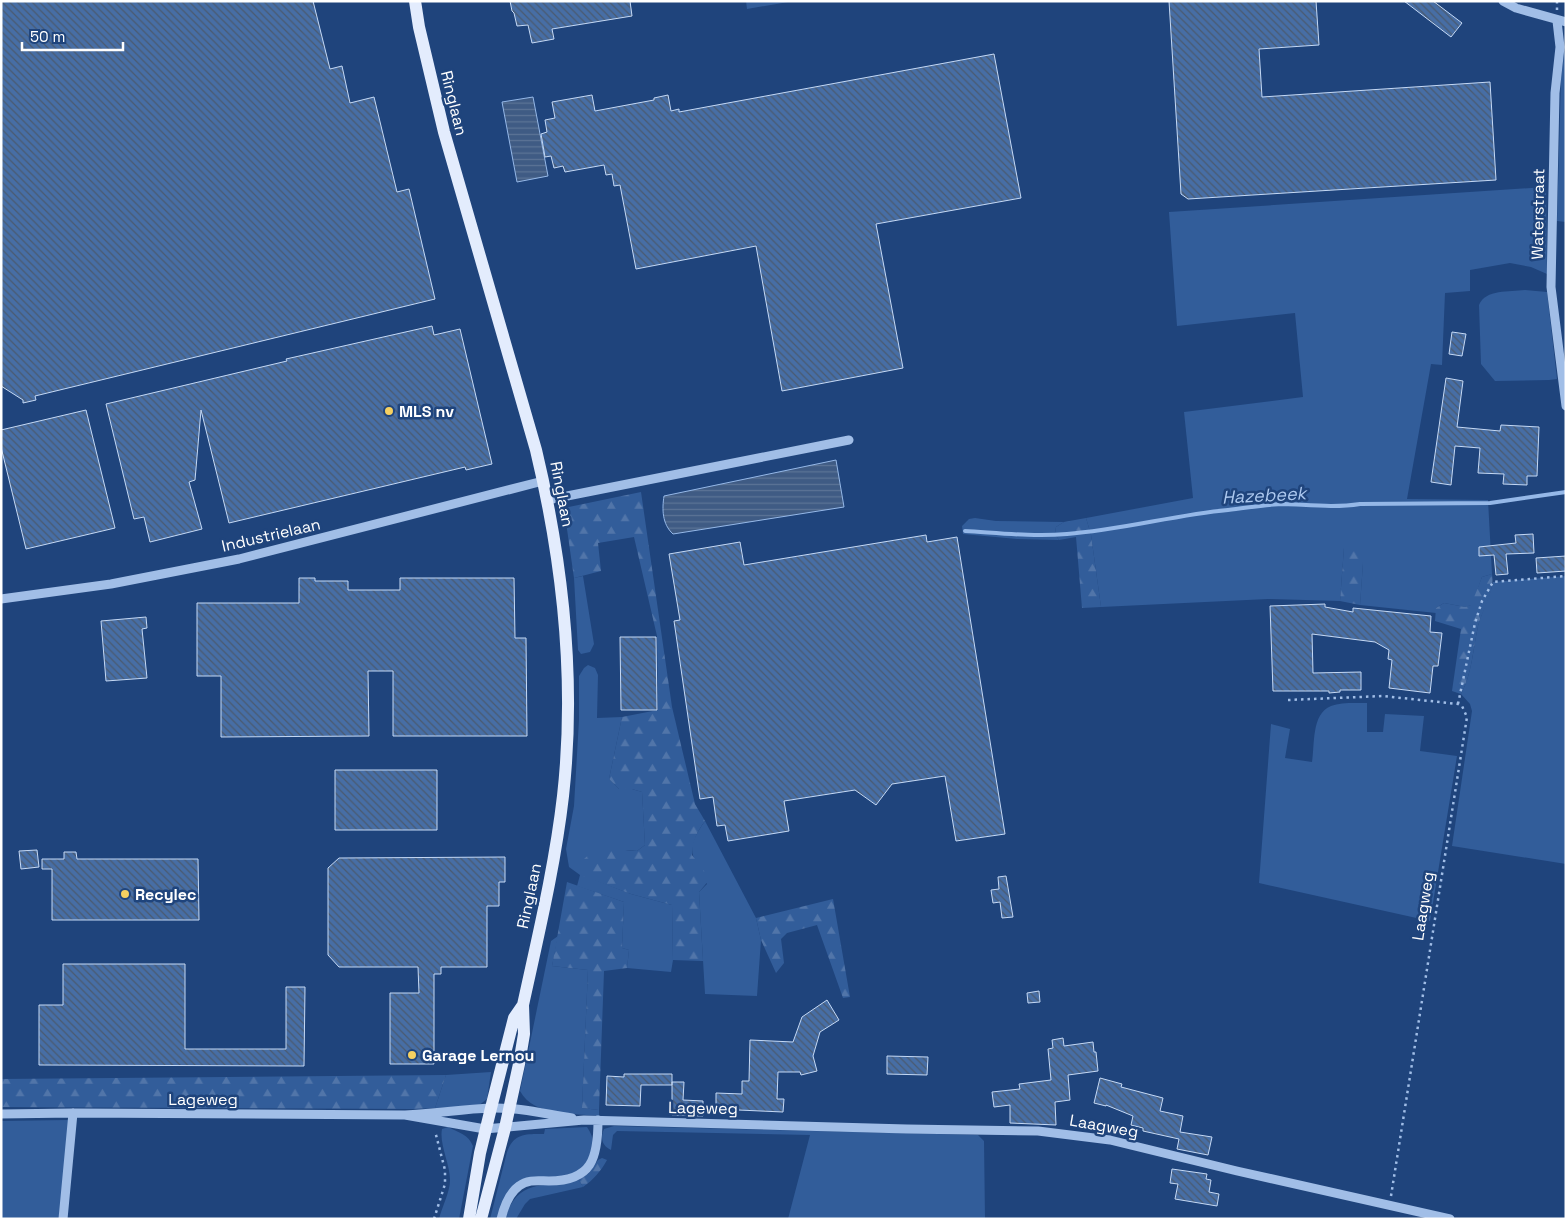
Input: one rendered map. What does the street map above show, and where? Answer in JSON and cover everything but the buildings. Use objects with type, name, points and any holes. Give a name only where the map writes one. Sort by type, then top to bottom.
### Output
[{"type":"main road","name":"Ringlaan","points":[[415,1],[419,27],[444,132],[544,481],[559,570],[565,620],[568,680],[567,745],[560,822],[523,1005],[524,1034],[505,1128],[481,1219]]},
{"type":"main road","name":"Ringlaan","points":[[469,1219],[485,1129],[514,1018],[523,1005]]},
{"type":"street","points":[[1503,1],[1516,8],[1562,22]]},
{"type":"street","name":"Waterstraat","points":[[1562,22],[1555,93],[1551,287],[1566,406]]},
{"type":"street","points":[[547,500],[849,440]]},
{"type":"street","name":"Industrielaan","points":[[1,599],[110,584],[239,559],[544,481]]},
{"type":"street","name":"Lageweg","points":[[1,1114],[405,1116],[509,1108],[584,1120]]},
{"type":"street","points":[[63,1219],[73,1113]]},
{"type":"street","name":"Lageweg","points":[[405,1116],[435,1122],[464,1124],[485,1129],[584,1120],[807,1126]]},
{"type":"street","points":[[501,1219],[512,1194],[520,1185],[532,1180],[560,1181],[577,1177],[590,1166],[598,1147],[598,1120]]},
{"type":"street","name":"Laagweg","points":[[807,1126],[1038,1131],[1077,1135],[1110,1140],[1450,1219]]},
{"type":"path","points":[[1288,700],[1383,696],[1458,704],[1477,616],[1482,601],[1493,582],[1566,576]]},
{"type":"path","name":"Laagweg","points":[[1389,1205],[1467,717],[1462,706],[1458,704]]},
{"type":"path","points":[[434,1219],[445,1184],[445,1170],[435,1122]]},
{"type":"green space","points":[[746,1],[794,1],[747,9]]},
{"type":"green space","points":[[1566,39],[1566,222],[1557,221],[1561,79]]},
{"type":"green space","points":[[1546,187],[1547,274],[1531,267],[1510,263],[1470,270],[1470,291],[1445,293],[1442,365],[1431,364],[1407,499],[1488,500],[1492,574],[1482,577],[1472,605],[1465,607],[1444,603],[1436,608],[1436,613],[1360,605],[1363,563],[1344,548],[1340,601],[1268,599],[1101,607],[1091,535],[1086,518],[1193,498],[1184,412],[1303,397],[1295,313],[1177,326],[1169,212]]},
{"type":"green space","points":[[1525,290],[1547,292],[1557,379],[1495,381],[1481,364],[1479,305],[1482,300],[1492,294]]},
{"type":"green space","points":[[641,492],[672,707],[695,804],[705,821],[699,829],[693,845],[692,855],[710,879],[699,892],[703,961],[673,960],[672,905],[631,894],[580,875],[581,865],[585,858],[591,854],[609,850],[637,851],[645,845],[642,792],[632,789],[619,789],[609,779],[622,717],[658,710],[657,636],[634,537],[598,543],[601,571],[574,578],[564,508]]},
{"type":"green space","points":[[1086,518],[1091,535],[1101,607],[1082,608],[1076,537],[1059,540],[1055,534],[1056,527],[1064,522]]},
{"type":"green space","points":[[969,519],[996,521],[1064,522],[1056,527],[1055,534],[1059,540],[1017,539],[963,534],[962,526]]},
{"type":"green space","points":[[1353,541],[1361,546],[1363,563],[1360,605],[1340,601],[1344,548]]},
{"type":"green space","points":[[1492,574],[1492,588],[1478,626],[1470,670],[1461,694],[1452,691],[1461,629],[1435,621],[1436,608],[1444,603],[1465,607],[1471,605],[1482,577]]},
{"type":"green space","points":[[583,576],[594,644],[590,652],[581,654],[578,650],[574,578]]},
{"type":"green space","points":[[1566,576],[1566,864],[1452,846],[1472,711],[1470,704],[1461,694],[1470,670],[1478,626],[1493,582]]},
{"type":"green space","points":[[588,665],[595,668],[598,675],[597,718],[622,717],[609,779],[619,789],[632,789],[642,792],[645,845],[637,851],[627,850],[580,874],[631,894],[672,905],[673,960],[671,972],[627,968],[629,950],[622,948],[624,902],[577,886],[580,875],[569,867],[566,849],[574,806],[579,720],[579,676]]},
{"type":"green space","points":[[1367,703],[1367,732],[1383,732],[1385,714],[1424,716],[1420,751],[1457,756],[1430,921],[1259,883],[1271,724],[1290,729],[1285,758],[1312,762],[1317,723],[1325,710],[1339,704]]},
{"type":"green space","points":[[705,821],[756,918],[761,940],[757,996],[705,994],[699,892],[707,884],[694,859],[692,846],[698,831]]},
{"type":"green space","points":[[567,882],[624,902],[622,948],[629,950],[627,968],[604,971],[599,1110],[582,1108],[588,970],[552,966]]},
{"type":"green space","points":[[833,899],[850,997],[843,998],[817,925],[787,933],[781,939],[784,963],[776,973],[761,940],[756,918]]},
{"type":"green space","points":[[558,936],[552,966],[588,970],[582,1108],[599,1110],[599,1116],[567,1114],[545,1110],[526,1099],[520,1091],[551,941]]},
{"type":"green space","points":[[491,1072],[487,1099],[478,1106],[435,1108],[446,1075]]},
{"type":"green space","points":[[446,1075],[435,1108],[1,1107],[1,1079]]},
{"type":"green space","points":[[68,1120],[69,1127],[59,1219],[1,1219],[1,1121]]},
{"type":"green space","points":[[614,1126],[978,1135],[984,1141],[985,1219],[788,1219],[810,1135],[617,1131],[613,1135],[611,1150],[604,1144],[602,1136],[604,1129]]},
{"type":"green space","points":[[448,1127],[466,1136],[473,1146],[459,1219],[439,1219],[450,1185],[450,1174],[441,1135],[442,1129]]},
{"type":"green space","points":[[587,1127],[592,1137],[593,1146],[587,1161],[578,1171],[561,1176],[530,1179],[508,1195],[497,1219],[490,1219],[507,1152],[513,1141],[521,1136],[544,1134],[545,1129]]},
{"type":"green space","points":[[602,1158],[607,1160],[605,1164],[583,1187],[579,1180],[589,1173],[598,1160]]},
{"type":"green space","points":[[579,1180],[583,1187],[530,1199],[516,1219],[505,1219],[517,1196],[525,1190]]},
{"type":"shaded area","points":[[533,97],[548,176],[517,182],[502,102]]},
{"type":"shaded area","points":[[836,460],[844,507],[673,534],[665,521],[663,511],[664,496]]},
{"type":"waterway","name":"Hazebeek","points":[[965,531],[1055,535],[1108,529],[1208,512],[1271,505],[1332,506],[1490,503],[1566,492]]},
{"type":"place","name":"MLS nv","points":[[389,411]]},
{"type":"place","name":"Recylec","points":[[125,894]]},
{"type":"place","name":"Garage Lernou","points":[[412,1055]]}]
